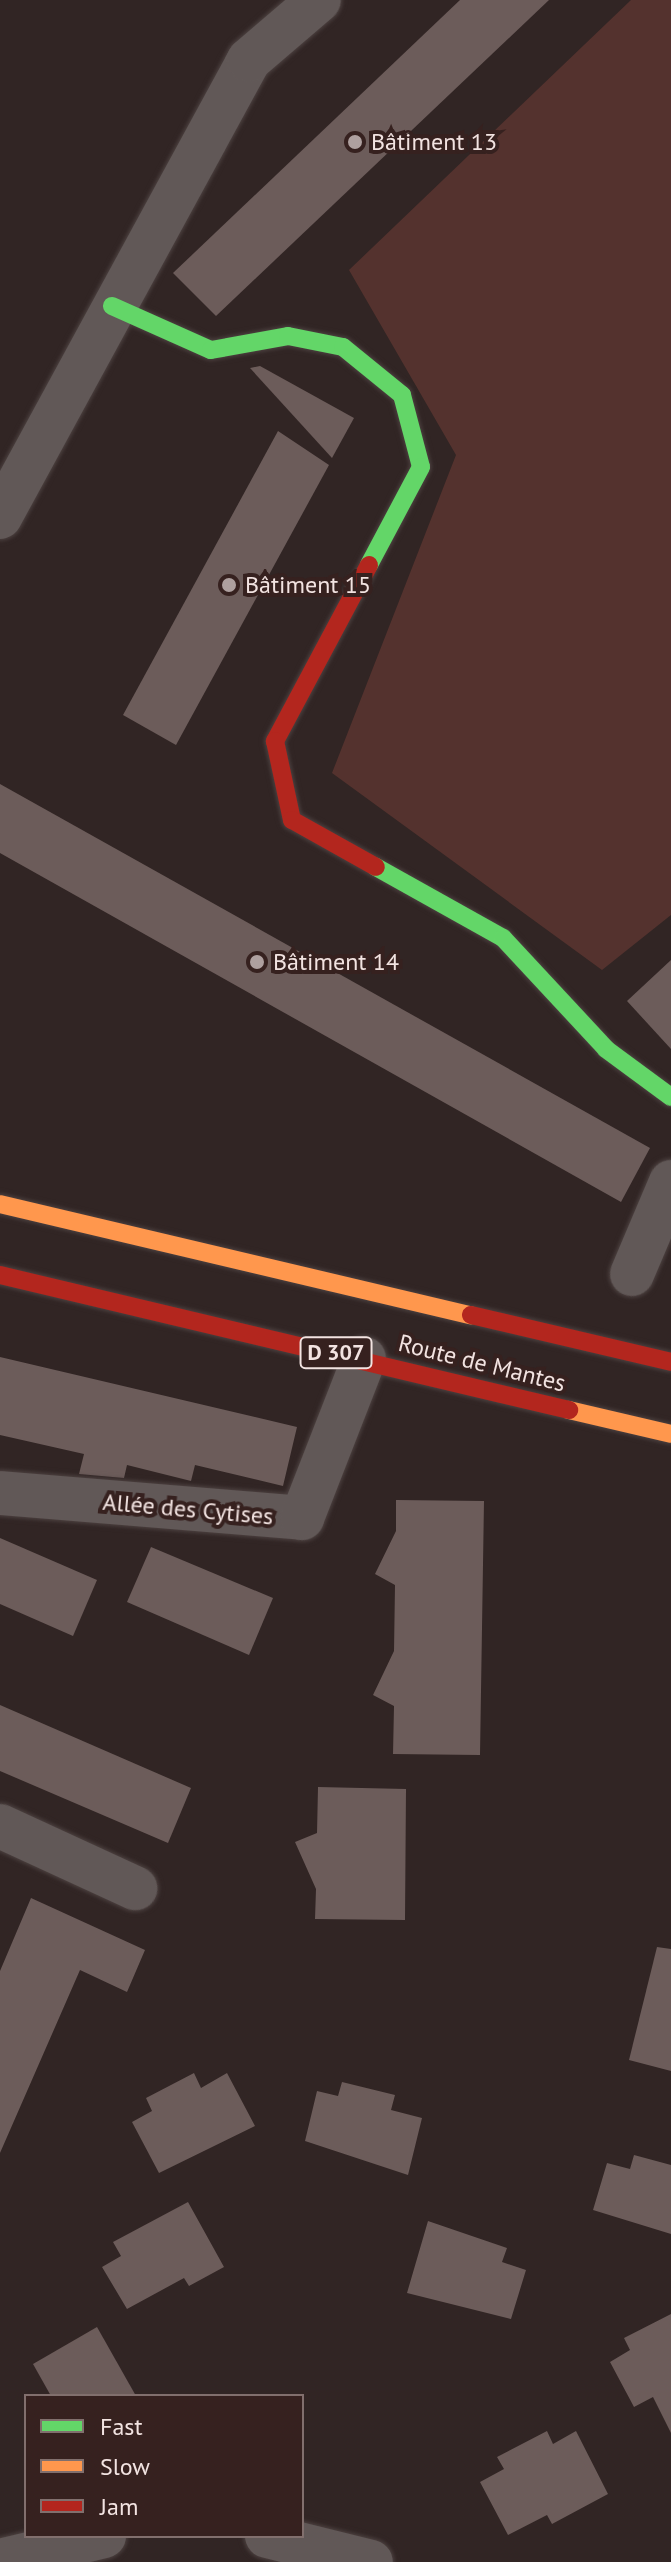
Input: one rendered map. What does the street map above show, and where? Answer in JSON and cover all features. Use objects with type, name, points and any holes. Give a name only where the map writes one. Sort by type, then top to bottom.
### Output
[{"type":"main road","points":[[112,306],[211,350],[288,336],[343,347],[402,395],[421,467],[275,741],[292,820],[503,938],[606,1049],[671,1097]]},
{"type":"main road","name":"Route de Mantes","points":[[0,1204],[671,1362]]},
{"type":"main road","name":"Route de Mantes","points":[[0,1275],[671,1434]]},
{"type":"street","points":[[0,517],[112,306],[249,60],[319,0]]},
{"type":"street","points":[[632,1274],[671,1182]]},
{"type":"street","name":"Allée des Cytises","points":[[0,1493],[302,1518],[364,1359]]},
{"type":"street","points":[[3,1835],[135,1888]]},
{"type":"street","points":[[0,2561],[96,2538]]},
{"type":"street","points":[[275,2538],[371,2562]]},
{"type":"shaded area","points":[[631,0],[671,0],[671,915],[602,970],[332,773],[456,455],[349,270]]},
{"type":"building","name":"Bâtiment 13","points":[[460,0],[549,0],[216,316],[173,273]]},
{"type":"building","points":[[260,366],[354,418],[332,458],[250,368]]},
{"type":"building","name":"Bâtiment 15","points":[[278,431],[329,465],[176,745],[123,715]]},
{"type":"building","name":"Bâtiment 14","points":[[0,784],[650,1148],[621,1202],[0,853]]},
{"type":"building","points":[[671,960],[671,1049],[627,1001]]},
{"type":"building","points":[[0,1357],[297,1427],[283,1486],[195,1465],[191,1481],[127,1465],[124,1478],[79,1474],[84,1454],[0,1435]]},
{"type":"building","points":[[396,1500],[484,1501],[480,1755],[393,1754],[394,1706],[373,1695],[394,1651],[395,1585],[375,1574],[396,1531]]},
{"type":"building","points":[[0,1538],[97,1580],[73,1636],[0,1604]]},
{"type":"building","points":[[151,1547],[273,1598],[249,1655],[127,1602]]},
{"type":"building","points":[[0,1705],[191,1788],[168,1843],[0,1771]]},
{"type":"building","points":[[318,1787],[406,1789],[405,1920],[315,1919],[316,1889],[295,1842],[317,1833]]},
{"type":"building","points":[[31,1898],[145,1950],[127,1992],[80,1970],[0,2153],[0,1971]]},
{"type":"building","points":[[657,1947],[671,1949],[671,2071],[629,2060]]},
{"type":"building","points":[[194,2073],[201,2088],[227,2073],[255,2126],[159,2173],[132,2122],[152,2111],[146,2098]]},
{"type":"building","points":[[342,2082],[395,2095],[391,2110],[422,2118],[408,2175],[305,2141],[317,2091],[338,2096]]},
{"type":"building","points":[[634,2155],[671,2165],[671,2234],[593,2210],[607,2163],[630,2169]]},
{"type":"building","points":[[188,2202],[224,2267],[189,2286],[184,2278],[127,2309],[102,2267],[121,2256],[113,2242]]},
{"type":"building","points":[[428,2221],[507,2248],[502,2262],[526,2270],[511,2319],[407,2293]]},
{"type":"building","points":[[671,2314],[671,2433],[653,2397],[634,2407],[610,2362],[630,2350],[624,2338]]},
{"type":"building","points":[[97,2327],[135,2394],[50,2394],[33,2364]]},
{"type":"building","points":[[547,2431],[553,2444],[576,2431],[608,2494],[552,2524],[547,2515],[508,2535],[480,2482],[504,2469],[497,2457]]},
{"type":"traffic: fast","points":[[112,306],[211,350],[288,336],[343,347],[402,395],[421,467],[369,565]]},
{"type":"traffic: fast","points":[[376,867],[503,938],[606,1049],[671,1097]]},
{"type":"traffic: slow","points":[[0,1204],[471,1315]]},
{"type":"traffic: slow","points":[[569,1410],[671,1434]]},
{"type":"traffic: jam","points":[[369,565],[275,741],[292,820],[376,867]]},
{"type":"traffic: jam","points":[[0,1275],[569,1410]]},
{"type":"traffic: jam","points":[[471,1315],[671,1362]]},
{"type":"place","name":"Bâtiment 13","points":[[355,142]]},
{"type":"place","name":"Bâtiment 15","points":[[229,585]]},
{"type":"place","name":"Bâtiment 14","points":[[257,962]]}]
